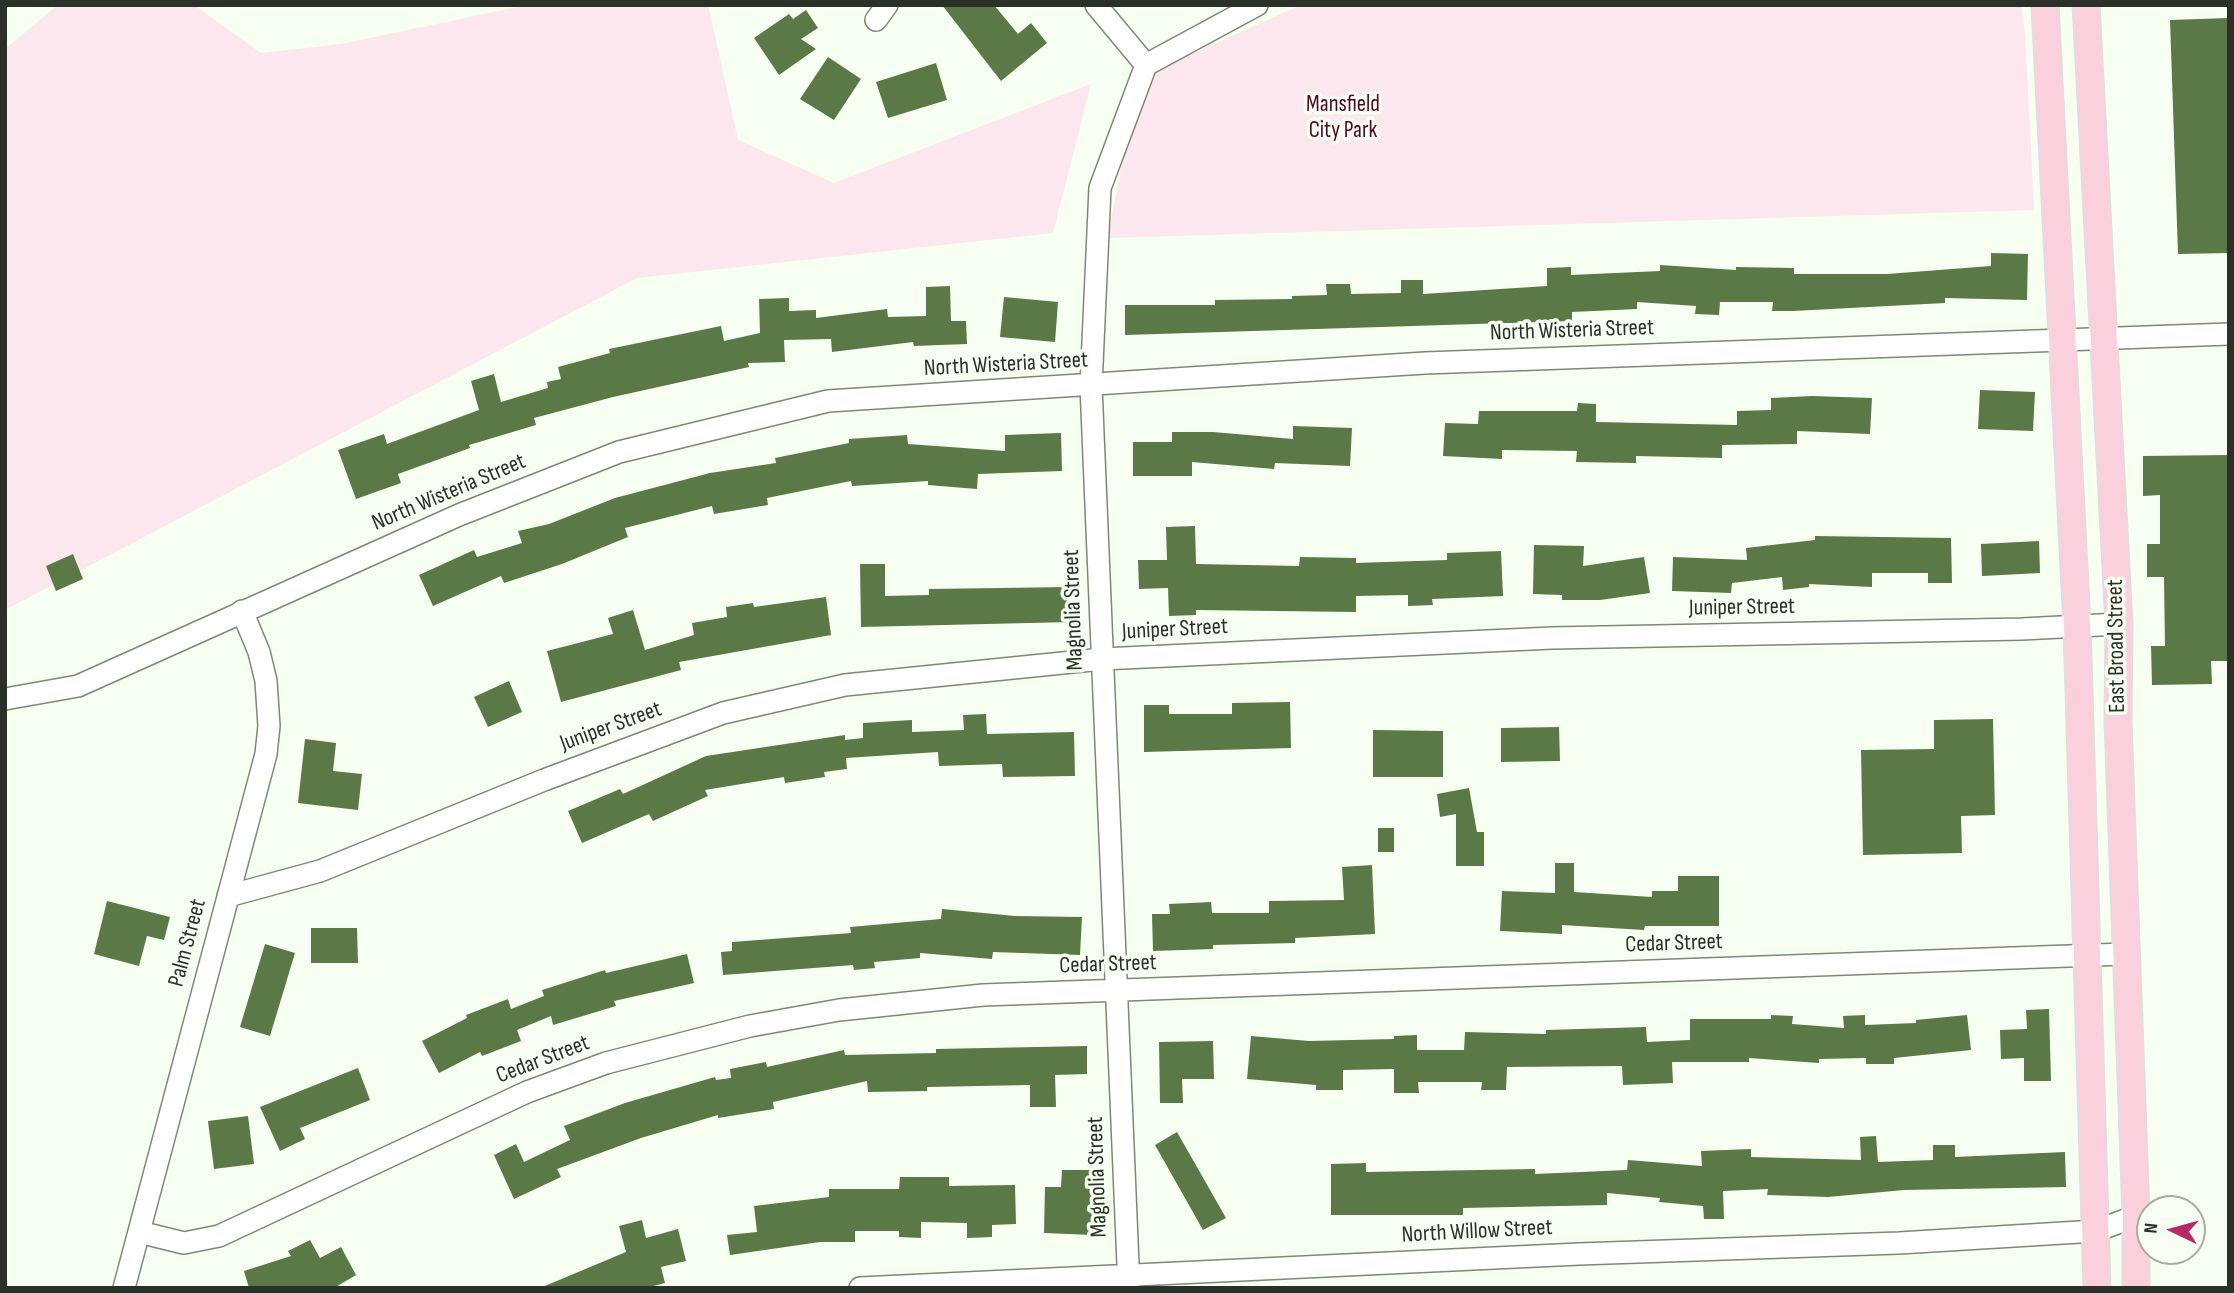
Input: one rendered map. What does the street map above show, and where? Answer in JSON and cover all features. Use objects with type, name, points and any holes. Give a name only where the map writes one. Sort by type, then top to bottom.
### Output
[{"type":"main road","points":[[2047,18],[2087,17]]},
{"type":"main road","name":"East Broad Street","points":[[2087,17],[2119,624],[2118,722],[2124,954],[2136,1216]]},
{"type":"main road","name":"East Broad Street","points":[[2047,18],[2077,626],[2097,1288]]},
{"type":"main road","name":"East Broad Street","points":[[2136,1265],[2136,1288]]},
{"type":"street","points":[[1096,5],[1146,65],[1257,5]]},
{"type":"street","name":"Magnolia Street","points":[[1128,1281],[1091,386],[1100,188],[1146,65]]},
{"type":"street","name":"North Wisteria Street","points":[[5,699],[78,686],[459,515],[619,452],[828,401],[1425,363],[2229,334]]},
{"type":"street","name":"Palm Street","points":[[124,1288],[266,754],[269,726],[260,652],[242,611]]},
{"type":"street","name":"Juniper Street","points":[[228,895],[320,871],[544,780],[723,713],[845,685],[1102,659],[1552,638],[2119,624]]},
{"type":"street","name":"Cedar Street","points":[[139,1232],[184,1243],[219,1236],[527,1092],[606,1063],[737,1030],[852,1008],[983,995],[2124,954]]},
{"type":"street","name":"North Willow Street","points":[[860,1288],[1128,1281],[2096,1231],[2136,1216]]},
{"type":"street","name":"North Willow Street","points":[[2096,1231],[2136,1244]]},
{"type":"green space","points":[[58,5],[194,5],[261,53],[341,44],[527,5],[708,5],[738,140],[834,183],[1091,84],[1053,233],[637,278],[5,610],[5,49]]},
{"type":"green space","name":"Mansfield City Park","points":[[1301,5],[2021,5],[2025,33],[2034,210],[1108,238],[1126,140],[1154,71]]},
{"type":"building","points":[[942,5],[994,5],[1018,34],[1031,23],[1047,43],[1001,81]]},
{"type":"building","points":[[806,10],[818,28],[801,39],[816,49],[779,75],[754,38],[789,14],[793,19]]},
{"type":"building","points":[[2229,18],[2229,253],[2178,254],[2170,20]]},
{"type":"building","points":[[828,57],[861,79],[834,120],[800,99]]},
{"type":"building","points":[[936,63],[947,100],[888,118],[876,82]]},
{"type":"building","points":[[1991,253],[2028,254],[2027,300],[1945,298],[1945,303],[1793,311],[1772,311],[1773,302],[1720,302],[1719,315],[1695,314],[1696,306],[1637,302],[1637,309],[1572,312],[1572,321],[1125,335],[1125,305],[1215,305],[1215,300],[1292,299],[1292,296],[1327,295],[1326,284],[1350,284],[1351,294],[1401,293],[1401,280],[1423,280],[1423,294],[1547,286],[1547,268],[1571,267],[1571,275],[1660,271],[1660,265],[1736,270],[1736,267],[1794,268],[1794,274],[1887,274],[1991,266]]},
{"type":"building","points":[[950,286],[951,321],[966,321],[967,344],[914,346],[913,342],[832,352],[831,339],[784,340],[785,362],[748,363],[749,367],[613,397],[534,418],[536,425],[469,445],[470,448],[398,474],[401,483],[356,499],[338,450],[384,434],[387,444],[479,410],[471,381],[494,374],[501,402],[548,388],[547,382],[561,379],[558,367],[610,353],[609,349],[721,326],[724,341],[760,333],[759,299],[789,298],[789,311],[816,310],[816,318],[887,309],[888,317],[926,316],[926,287]]},
{"type":"building","points":[[1004,297],[1058,302],[1055,342],[1000,337]]},
{"type":"building","points":[[1980,390],[2035,392],[2033,431],[1978,429]]},
{"type":"building","points":[[1771,398],[1872,398],[1870,434],[1797,431],[1797,444],[1722,445],[1722,458],[1636,456],[1636,463],[1576,462],[1577,451],[1502,450],[1502,459],[1443,456],[1445,423],[1478,424],[1479,411],[1577,411],[1578,403],[1596,404],[1596,422],[1737,425],[1737,411],[1771,410]]},
{"type":"building","points":[[1293,426],[1352,428],[1350,466],[1275,463],[1274,469],[1192,462],[1192,476],[1133,476],[1133,442],[1172,442],[1172,432],[1213,432],[1293,439]]},
{"type":"building","points":[[1061,433],[1062,471],[978,474],[977,489],[928,485],[928,481],[852,486],[851,481],[767,498],[768,505],[714,514],[712,506],[625,528],[628,537],[562,564],[504,583],[501,576],[433,606],[419,575],[474,550],[477,557],[522,543],[518,531],[549,524],[615,498],[710,473],[776,463],[775,458],[849,443],[849,439],[907,435],[908,444],[1005,451],[1005,435]]},
{"type":"building","points":[[2229,455],[2229,661],[2211,661],[2212,684],[2152,685],[2151,646],[2165,646],[2164,577],[2147,577],[2147,544],[2160,544],[2160,495],[2143,496],[2143,456]]},
{"type":"building","points":[[1195,526],[1196,564],[1299,566],[1300,557],[1356,558],[1356,563],[1447,560],[1447,553],[1501,551],[1503,596],[1432,599],[1433,605],[1408,606],[1408,595],[1356,596],[1356,612],[1196,610],[1196,615],[1169,616],[1168,588],[1139,589],[1138,560],[1167,560],[1166,527]]},
{"type":"building","points":[[1815,536],[1951,538],[1952,583],[1928,583],[1928,573],[1872,573],[1872,587],[1809,584],[1809,587],[1783,590],[1782,577],[1732,583],[1731,593],[1672,591],[1673,557],[1747,560],[1746,548],[1815,540]]},
{"type":"building","points":[[2039,541],[2040,573],[1982,576],[1981,544]]},
{"type":"building","points":[[1534,545],[1584,546],[1583,566],[1644,557],[1650,593],[1600,600],[1562,600],[1562,595],[1533,594]]},
{"type":"building","points":[[73,554],[83,579],[56,591],[46,566]]},
{"type":"building","points":[[860,564],[885,564],[885,596],[929,595],[929,589],[1070,587],[1071,622],[861,627]]},
{"type":"building","points":[[826,597],[831,635],[679,662],[681,670],[561,702],[547,651],[613,634],[608,618],[633,610],[645,650],[694,635],[692,623],[727,617],[726,607],[753,603],[754,607]]},
{"type":"building","points":[[509,681],[522,712],[488,727],[474,697]]},
{"type":"building","points":[[1290,702],[1291,748],[1144,752],[1144,705],[1169,705],[1169,714],[1232,714],[1232,703]]},
{"type":"building","points":[[986,714],[987,734],[1074,732],[1075,776],[1003,777],[1002,764],[939,766],[938,752],[846,758],[847,769],[824,772],[825,777],[785,783],[784,777],[705,790],[708,796],[653,821],[649,814],[582,843],[568,811],[620,789],[623,794],[706,756],[845,735],[845,740],[863,738],[863,723],[912,720],[912,732],[964,730],[963,715]]},
{"type":"building","points":[[1993,719],[1995,815],[1961,816],[1962,853],[1863,855],[1861,750],[1934,749],[1934,720]]},
{"type":"building","points":[[1559,727],[1560,761],[1501,762],[1501,728]]},
{"type":"building","points":[[1373,730],[1443,731],[1443,777],[1373,777]]},
{"type":"building","points":[[305,739],[336,743],[333,771],[362,774],[358,810],[298,803]]},
{"type":"building","points":[[1469,788],[1477,832],[1484,832],[1484,866],[1456,866],[1456,814],[1440,817],[1437,794]]},
{"type":"building","points":[[1378,828],[1394,828],[1394,852],[1378,852]]},
{"type":"building","points":[[1555,863],[1574,863],[1574,892],[1652,897],[1652,891],[1678,891],[1678,876],[1719,876],[1719,926],[1645,926],[1644,930],[1562,925],[1562,934],[1500,931],[1502,891],[1555,893]]},
{"type":"building","points":[[1372,865],[1375,934],[1295,938],[1295,943],[1213,945],[1213,949],[1153,951],[1152,914],[1170,914],[1169,904],[1211,902],[1212,913],[1269,913],[1269,901],[1344,900],[1342,867]]},
{"type":"building","points":[[107,901],[170,917],[164,940],[147,936],[139,966],[94,954]]},
{"type":"building","points":[[942,909],[1015,916],[1082,917],[1080,955],[993,952],[992,959],[920,953],[920,958],[874,962],[875,968],[854,970],[853,965],[723,975],[721,952],[732,951],[732,942],[851,933],[850,927],[941,919]]},
{"type":"building","points":[[311,928],[357,928],[358,963],[311,963]]},
{"type":"building","points":[[265,944],[295,953],[270,1036],[240,1027]]},
{"type":"building","points":[[687,954],[694,983],[614,1001],[616,1006],[553,1025],[551,1016],[517,1030],[521,1041],[482,1056],[480,1052],[439,1073],[422,1041],[467,1018],[466,1015],[508,999],[511,1009],[544,996],[542,990],[605,970],[606,973]]},
{"type":"building","points":[[2049,1009],[2051,1081],[2024,1081],[2024,1058],[2001,1059],[2000,1030],[2027,1029],[2026,1010]]},
{"type":"building","points":[[1771,1015],[1793,1016],[1792,1024],[1844,1028],[1843,1016],[1865,1015],[1865,1025],[1916,1023],[1916,1020],[1967,1015],[1971,1050],[1894,1058],[1894,1064],[1866,1064],[1866,1058],[1819,1059],[1819,1063],[1749,1058],[1749,1062],[1672,1062],[1673,1083],[1623,1085],[1622,1066],[1507,1067],[1506,1090],[1481,1090],[1482,1082],[1418,1082],[1419,1093],[1394,1093],[1394,1069],[1343,1070],[1343,1090],[1316,1090],[1316,1085],[1247,1079],[1251,1036],[1309,1041],[1394,1039],[1394,1036],[1417,1035],[1417,1050],[1464,1050],[1465,1032],[1546,1034],[1546,1030],[1646,1027],[1647,1042],[1690,1040],[1690,1019],[1771,1019]]},
{"type":"building","points":[[1213,1041],[1214,1079],[1182,1079],[1183,1103],[1160,1103],[1159,1042]]},
{"type":"building","points":[[1087,1046],[1087,1074],[1055,1075],[1056,1107],[1030,1107],[1030,1085],[927,1087],[927,1091],[868,1092],[867,1081],[773,1102],[774,1109],[718,1118],[718,1115],[641,1138],[557,1169],[561,1177],[514,1199],[494,1155],[516,1144],[524,1162],[570,1140],[564,1126],[625,1103],[715,1077],[716,1080],[731,1078],[730,1069],[766,1062],[767,1067],[844,1050],[845,1055],[936,1053],[936,1049]]},
{"type":"building","points":[[358,1068],[370,1100],[300,1128],[305,1139],[280,1151],[260,1107]]},
{"type":"building","points":[[248,1116],[254,1164],[214,1169],[208,1121]]},
{"type":"building","points":[[1177,1132],[1226,1218],[1203,1230],[1155,1145]]},
{"type":"building","points":[[1876,1136],[1878,1162],[1933,1160],[1933,1145],[1955,1145],[1955,1157],[2065,1152],[2066,1187],[1904,1190],[1828,1197],[1767,1195],[1768,1189],[1723,1191],[1724,1219],[1704,1219],[1703,1206],[1659,1202],[1660,1198],[1607,1193],[1607,1205],[1463,1208],[1463,1215],[1331,1215],[1331,1164],[1366,1163],[1366,1172],[1535,1169],[1535,1174],[1627,1170],[1628,1160],[1702,1166],[1701,1151],[1751,1149],[1751,1157],[1861,1160],[1860,1137]]},
{"type":"building","points":[[1062,1170],[1093,1170],[1092,1235],[1044,1233],[1045,1187],[1061,1187]]},
{"type":"building","points":[[900,1177],[949,1177],[949,1186],[1015,1185],[1016,1224],[992,1225],[992,1237],[967,1238],[967,1223],[921,1222],[921,1238],[899,1237],[899,1231],[855,1231],[855,1242],[820,1242],[730,1255],[727,1235],[757,1232],[754,1206],[829,1197],[829,1189],[899,1189]]},
{"type":"building","points":[[642,1220],[646,1238],[678,1229],[686,1261],[661,1267],[665,1283],[646,1288],[540,1288],[626,1252],[619,1226]]},
{"type":"building","points":[[310,1240],[320,1258],[341,1247],[356,1275],[334,1288],[249,1288],[244,1271],[291,1256],[288,1251]]}]
